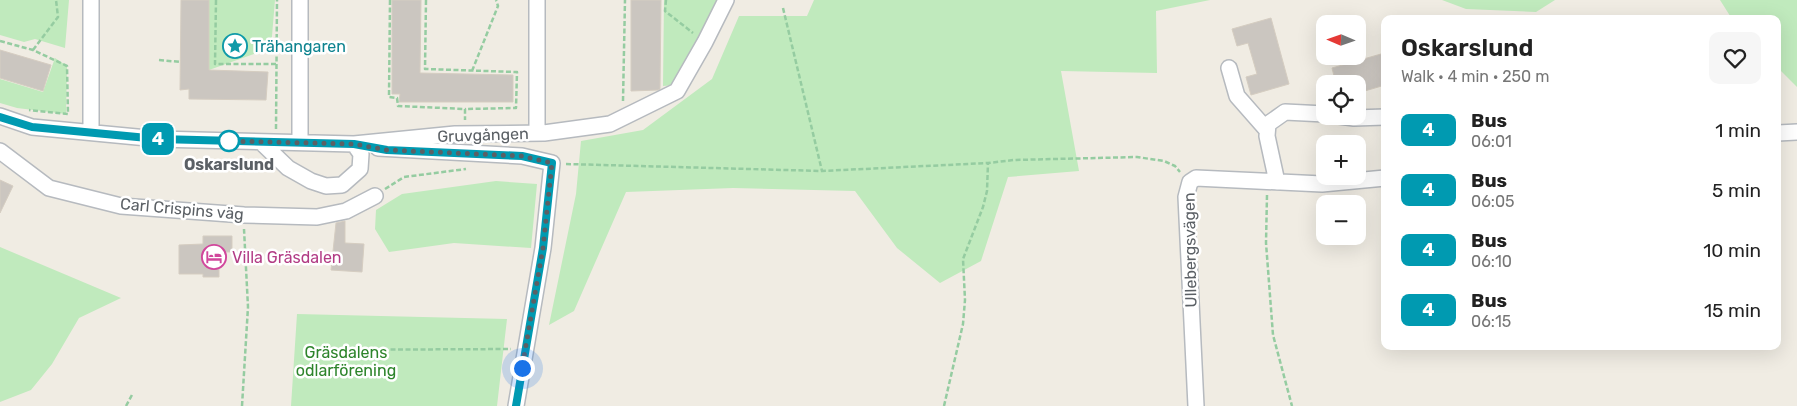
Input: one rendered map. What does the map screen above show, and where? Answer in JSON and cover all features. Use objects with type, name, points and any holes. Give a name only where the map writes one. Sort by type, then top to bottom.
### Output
[{"type":"street","points":[[91,0],[91,132]]},
{"type":"street","points":[[300,0],[300,142]]},
{"type":"street","points":[[537,133],[538,0]]},
{"type":"street","name":"Gruvgången","points":[[0,116],[32,127],[158,139],[354,144],[466,134],[537,133],[610,124],[677,91],[726,0]]},
{"type":"street","points":[[1230,68],[1237,96],[1266,129]]},
{"type":"street","points":[[1272,182],[1266,129],[1268,124],[1285,112],[1316,114]]},
{"type":"street","points":[[1366,118],[1381,117]]},
{"type":"street","points":[[1781,134],[1797,132]]},
{"type":"street","points":[[261,142],[288,168],[311,181],[326,186],[342,185],[360,169],[361,154],[354,144]]},
{"type":"street","points":[[354,144],[387,150],[522,156],[552,163],[543,248],[516,406]]},
{"type":"street","name":"Carl Crispins väg","points":[[0,151],[49,188],[121,206],[244,215],[317,217],[346,211],[375,196]]},
{"type":"street","name":"Ullebergsvägen","points":[[1196,406],[1186,197],[1190,182],[1196,178],[1322,184],[1381,178]]},
{"type":"path","points":[[33,50],[58,17],[56,0]]},
{"type":"path","points":[[215,64],[216,0]]},
{"type":"path","points":[[276,133],[277,0]]},
{"type":"path","points":[[390,0],[389,97],[397,98],[398,106],[464,109],[516,108],[517,72],[425,69],[426,0]]},
{"type":"path","points":[[472,71],[498,6],[496,0]]},
{"type":"path","points":[[623,117],[625,0]]},
{"type":"path","points":[[666,0],[665,10],[705,42]]},
{"type":"path","points":[[783,8],[822,171]]},
{"type":"path","points":[[0,41],[33,50],[66,66],[68,114],[28,110]]},
{"type":"path","points":[[159,60],[180,62]]},
{"type":"path","points":[[208,64],[276,64]]},
{"type":"path","points":[[464,109],[466,134]]},
{"type":"path","points":[[552,163],[822,171],[988,163],[1024,159],[1152,158],[1175,166],[1190,182]]},
{"type":"path","points":[[944,406],[950,373],[963,324],[965,300],[963,259],[985,199],[988,163]]},
{"type":"path","points":[[375,196],[404,177],[473,167]]},
{"type":"path","points":[[1272,182],[1266,243],[1272,335],[1292,406]]},
{"type":"path","points":[[242,406],[248,307],[244,215]]},
{"type":"path","points":[[308,350],[525,349]]},
{"type":"path","points":[[126,406],[133,392]]},
{"type":"green space","points":[[0,0],[69,0],[65,48],[35,39],[24,42],[0,35]]},
{"type":"green space","points":[[209,0],[275,0],[271,48],[209,70]]},
{"type":"green space","points":[[664,0],[720,0],[676,85],[663,86]]},
{"type":"green space","points":[[814,0],[1210,0],[1156,11],[1157,73],[1061,71],[1079,171],[1008,177],[981,261],[940,283],[897,248],[855,191],[733,188],[626,192],[574,311],[549,325],[576,194],[581,141],[643,130],[712,79],[739,16],[807,16]]},
{"type":"green space","points":[[1442,0],[1555,0],[1536,12],[1466,9]]},
{"type":"green space","points":[[1720,0],[1797,0],[1797,87],[1781,71],[1781,15],[1729,15]]},
{"type":"green space","points":[[55,58],[67,66],[66,114],[17,108],[0,103],[0,79],[43,92]]},
{"type":"green space","points":[[496,181],[537,184],[531,248],[454,243],[389,252],[375,229],[376,210],[402,194]]},
{"type":"green space","points":[[0,247],[121,298],[79,318],[52,364],[31,390],[0,402]]},
{"type":"green space","name":"Gräsdalens odlarförening","points":[[297,314],[507,319],[497,406],[291,406]]},
{"type":"building","points":[[181,0],[209,0],[209,70],[268,72],[266,100],[189,99],[189,89],[180,90]]},
{"type":"building","points":[[392,0],[421,0],[420,73],[513,75],[513,102],[399,102],[400,94],[392,94]]},
{"type":"building","points":[[631,0],[661,0],[660,89],[658,90],[631,91]]},
{"type":"building","points":[[1271,18],[1289,84],[1251,95],[1246,77],[1257,74],[1248,43],[1237,46],[1232,29]]},
{"type":"building","points":[[0,50],[51,65],[43,91],[0,78]]},
{"type":"building","points":[[1381,54],[1381,86],[1366,91],[1366,75],[1334,75],[1332,68],[1342,65],[1366,65],[1366,58]]},
{"type":"building","points":[[0,180],[13,186],[0,213]]},
{"type":"building","points":[[345,221],[345,243],[364,244],[362,272],[331,270],[336,223]]},
{"type":"building","points":[[203,236],[232,236],[232,252],[219,252],[219,277],[203,277],[203,274],[179,274],[179,245],[203,244]]},
{"type":"bus line","name":"4","points":[[0,117],[32,127],[158,139],[354,144],[387,150],[522,156],[552,163],[543,248],[516,406]]},
{"type":"place","name":"Trähangaren","points":[[235,46]]},
{"type":"place","name":"Oskarslund","points":[[229,141]]},
{"type":"place","name":"Villa Gräsdalen","points":[[214,257]]},
{"type":"route","points":[[229,141],[227,141],[354,144],[387,150],[522,156],[552,163],[543,248],[522,368]]}]
